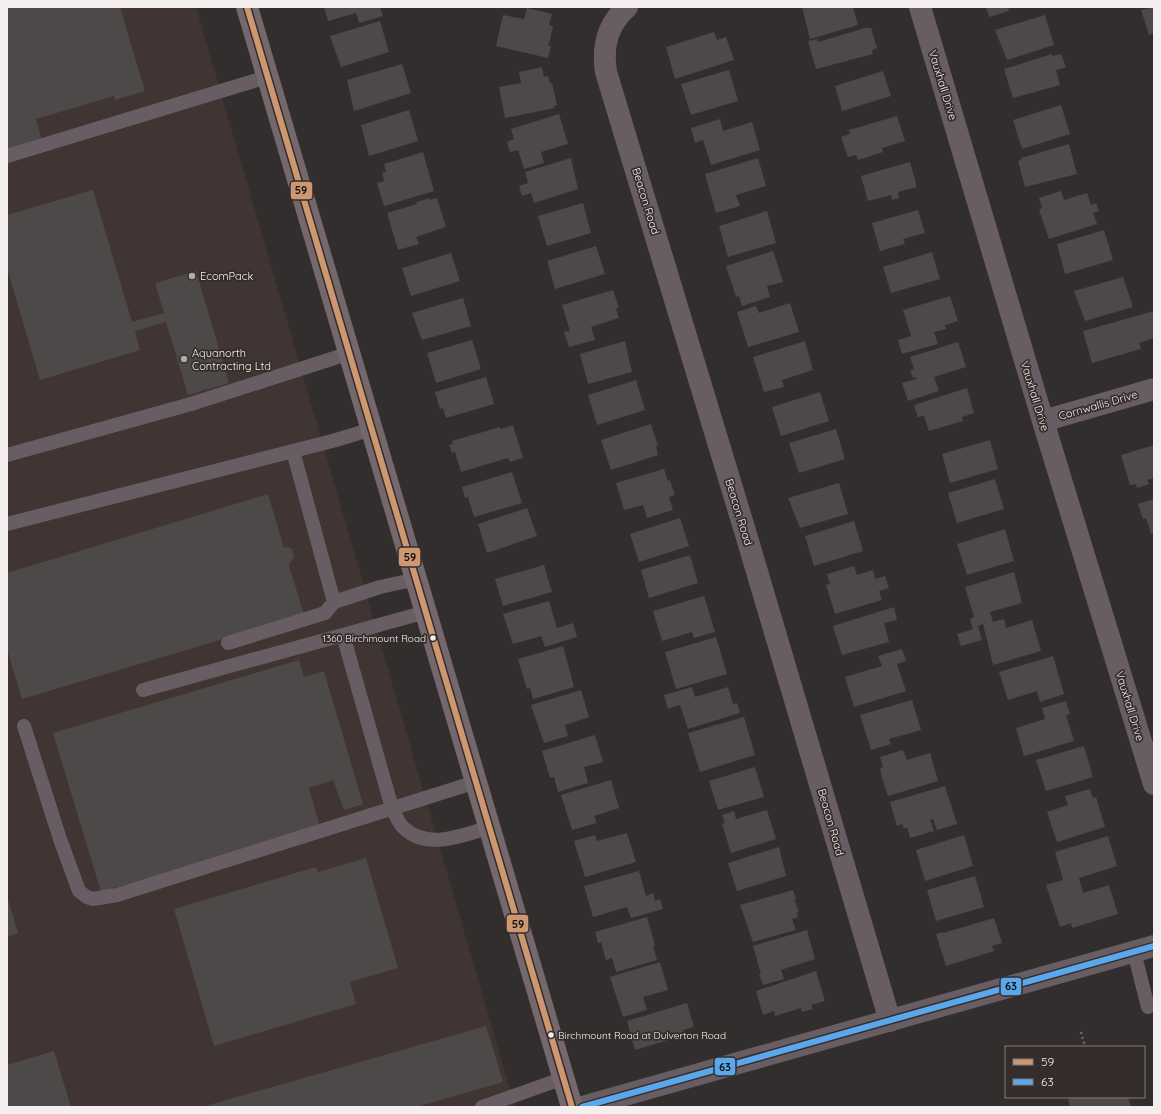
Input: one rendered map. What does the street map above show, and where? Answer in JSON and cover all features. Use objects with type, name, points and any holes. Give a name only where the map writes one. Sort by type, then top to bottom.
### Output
[{"type":"main road","points":[[247,7],[572,1107]]},
{"type":"street","name":"Beacon Road","points":[[627,7],[612,24],[605,38],[604,58],[606,72],[748,538],[890,1021]]},
{"type":"street","name":"Vauxhall Drive","points":[[920,7],[1042,421],[1154,784]]},
{"type":"street","name":"Cornwallis Drive","points":[[1042,421],[1154,389]]},
{"type":"street","points":[[582,1107],[1144,949]]},
{"type":"lane","points":[[7,156],[267,77]]},
{"type":"lane","points":[[7,455],[191,404],[350,353]]},
{"type":"lane","points":[[7,524],[294,451],[372,429]]},
{"type":"lane","points":[[294,451],[334,602]]},
{"type":"lane","points":[[228,643],[325,613],[334,602],[380,587],[417,580]]},
{"type":"lane","points":[[143,690],[426,612]]},
{"type":"lane","points":[[343,635],[392,808],[404,829],[424,840],[456,837],[490,827]]},
{"type":"lane","points":[[24,726],[62,846],[79,891],[87,898],[93,899],[116,895],[476,782]]},
{"type":"lane","points":[[1144,949],[1148,1007]]},
{"type":"lane","points":[[482,1107],[564,1078]]},
{"type":"path","points":[[1081,1032],[1085,1046]]},
{"type":"shaded area","points":[[7,7],[196,7],[515,1107],[7,1107]]},
{"type":"building","points":[[7,7],[120,7],[145,91],[115,100],[114,96],[36,119],[42,140],[7,150]]},
{"type":"building","points":[[324,7],[380,7],[383,16],[359,23],[356,13],[328,21]]},
{"type":"building","points":[[802,7],[853,7],[858,25],[810,39]]},
{"type":"building","points":[[986,7],[1008,7],[1009,11],[989,17]]},
{"type":"building","points":[[1154,7],[1154,33],[1149,35],[1141,10]]},
{"type":"building","points":[[527,8],[552,14],[549,25],[553,26],[549,44],[547,45],[551,46],[548,58],[496,46],[503,15],[524,19]]},
{"type":"building","points":[[1045,15],[1054,45],[1007,60],[995,30]]},
{"type":"building","points":[[380,21],[389,52],[341,67],[330,36]]},
{"type":"building","points":[[865,28],[871,28],[877,48],[872,50],[873,54],[816,69],[808,41],[817,39],[818,42]]},
{"type":"building","points":[[714,32],[717,40],[726,37],[734,60],[675,79],[666,47]]},
{"type":"building","points":[[1052,54],[1052,56],[1061,54],[1066,67],[1056,70],[1060,85],[1013,98],[1004,69]]},
{"type":"building","points":[[402,64],[411,93],[354,111],[347,80]]},
{"type":"building","points":[[542,67],[544,77],[548,76],[550,83],[552,83],[557,105],[554,106],[555,108],[505,118],[499,87],[521,83],[519,72]]},
{"type":"building","points":[[729,70],[738,101],[691,115],[681,84]]},
{"type":"building","points":[[883,71],[891,96],[842,111],[835,86]]},
{"type":"building","points":[[1061,105],[1070,134],[1022,149],[1013,120]]},
{"type":"building","points":[[409,110],[418,141],[369,156],[361,125]]},
{"type":"building","points":[[559,114],[568,144],[541,152],[544,163],[524,169],[518,150],[510,152],[507,142],[514,139],[511,129]]},
{"type":"building","points":[[897,116],[905,141],[882,148],[883,152],[858,160],[856,155],[848,157],[841,137],[850,134],[849,130]]},
{"type":"building","points":[[720,119],[723,131],[752,122],[760,150],[711,165],[703,140],[695,143],[691,128]]},
{"type":"building","points":[[1069,144],[1077,174],[1025,187],[1018,161],[1021,160],[1021,158]]},
{"type":"building","points":[[423,152],[434,191],[384,206],[377,183],[384,181],[382,173],[386,172],[384,164]]},
{"type":"building","points":[[571,158],[578,189],[534,203],[531,193],[522,196],[519,186],[528,183],[525,172]]},
{"type":"building","points":[[758,158],[766,186],[736,195],[740,206],[716,213],[705,174]]},
{"type":"building","points":[[910,162],[917,187],[898,192],[899,198],[892,200],[891,195],[868,201],[861,176]]},
{"type":"building","points":[[93,190],[132,322],[164,313],[155,283],[196,271],[229,383],[188,395],[166,322],[135,331],[140,350],[40,380],[7,268],[7,215]]},
{"type":"building","points":[[1061,191],[1064,200],[1087,193],[1091,205],[1096,203],[1099,211],[1093,213],[1097,224],[1049,239],[1039,210],[1042,207],[1039,198]]},
{"type":"building","points":[[430,198],[430,200],[437,198],[446,227],[416,237],[419,244],[398,250],[387,213],[417,204],[416,202]]},
{"type":"building","points":[[583,203],[591,233],[547,246],[538,216]]},
{"type":"building","points":[[918,210],[925,233],[903,239],[905,244],[880,251],[872,223]]},
{"type":"building","points":[[767,211],[776,243],[728,257],[719,226]]},
{"type":"building","points":[[1104,230],[1113,260],[1065,274],[1057,244]]},
{"type":"building","points":[[596,246],[605,274],[555,289],[547,261]]},
{"type":"building","points":[[773,251],[783,282],[767,286],[770,297],[742,306],[739,296],[736,297],[726,266]]},
{"type":"building","points":[[932,252],[940,279],[891,293],[883,267]]},
{"type":"building","points":[[451,253],[460,281],[411,296],[402,268]]},
{"type":"building","points":[[1123,277],[1133,307],[1085,321],[1074,291]]},
{"type":"building","points":[[613,290],[619,308],[616,308],[619,318],[591,327],[595,340],[569,347],[564,332],[570,331],[562,305]]},
{"type":"building","points":[[950,296],[958,321],[945,325],[946,329],[934,332],[938,344],[902,354],[898,340],[911,336],[903,310]]},
{"type":"building","points":[[463,298],[471,326],[422,340],[412,313]]},
{"type":"building","points":[[790,303],[799,332],[748,347],[737,312],[756,306],[759,313]]},
{"type":"building","points":[[1154,311],[1154,338],[1139,343],[1141,349],[1092,363],[1083,331]]},
{"type":"building","points":[[472,340],[481,369],[436,383],[427,353]]},
{"type":"building","points":[[625,341],[632,372],[588,384],[580,354]]},
{"type":"building","points":[[805,341],[813,370],[782,380],[784,387],[764,392],[753,357]]},
{"type":"building","points":[[958,342],[966,367],[934,377],[939,391],[908,401],[902,383],[917,379],[916,377],[913,378],[910,370],[914,369],[910,357]]},
{"type":"building","points":[[486,377],[494,404],[446,418],[443,408],[440,409],[435,392]]},
{"type":"building","points":[[636,380],[645,410],[597,425],[588,395]]},
{"type":"building","points":[[967,388],[974,413],[962,417],[963,421],[929,431],[924,416],[918,417],[914,405]]},
{"type":"building","points":[[820,392],[829,421],[781,436],[772,407]]},
{"type":"building","points":[[651,424],[658,446],[656,446],[658,455],[611,470],[601,440]]},
{"type":"building","points":[[513,425],[523,458],[510,462],[508,458],[461,472],[455,452],[452,453],[449,445],[453,444],[452,441],[500,427],[501,429]]},
{"type":"building","points":[[836,429],[845,459],[799,473],[789,443]]},
{"type":"building","points":[[990,440],[998,469],[950,483],[942,454]]},
{"type":"building","points":[[1154,445],[1154,478],[1147,480],[1149,484],[1137,488],[1136,484],[1130,485],[1121,455]]},
{"type":"building","points":[[664,469],[668,481],[670,480],[675,495],[669,497],[673,510],[647,518],[643,505],[624,510],[616,483]]},
{"type":"building","points":[[512,472],[522,503],[474,517],[468,497],[465,498],[462,487]]},
{"type":"building","points":[[995,479],[1004,509],[957,523],[948,493]]},
{"type":"building","points":[[839,483],[848,514],[800,528],[788,498]]},
{"type":"building","points":[[268,494],[284,548],[288,547],[292,549],[294,557],[289,565],[304,615],[22,699],[7,649],[7,573]]},
{"type":"building","points":[[1154,499],[1154,533],[1151,534],[1146,518],[1143,519],[1138,504]]},
{"type":"building","points":[[527,508],[537,536],[487,553],[478,524]]},
{"type":"building","points":[[680,518],[689,546],[639,562],[630,534]]},
{"type":"building","points":[[854,521],[863,551],[814,566],[805,536]]},
{"type":"building","points":[[1005,529],[1014,561],[967,575],[957,544]]},
{"type":"building","points":[[690,555],[698,583],[649,598],[641,570]]},
{"type":"building","points":[[544,565],[552,592],[503,606],[495,579]]},
{"type":"building","points":[[854,566],[857,575],[873,570],[875,579],[885,576],[889,588],[879,591],[882,600],[835,614],[826,585],[830,584],[827,574]]},
{"type":"building","points":[[1014,572],[1022,603],[990,612],[993,622],[1004,619],[1006,628],[1032,620],[1041,651],[993,665],[983,624],[978,626],[982,640],[961,646],[957,634],[973,629],[970,619],[974,617],[965,587]]},
{"type":"building","points":[[704,596],[715,632],[694,638],[692,632],[662,641],[653,611]]},
{"type":"building","points":[[549,601],[557,628],[573,623],[577,637],[545,647],[541,636],[513,644],[503,614]]},
{"type":"building","points":[[894,607],[897,620],[884,623],[889,642],[842,655],[833,626]]},
{"type":"building","points":[[716,637],[727,674],[676,689],[665,652]]},
{"type":"building","points":[[563,646],[574,687],[533,699],[530,688],[527,689],[518,659]]},
{"type":"building","points":[[902,649],[906,661],[897,664],[906,691],[854,707],[845,677],[882,666],[878,656]]},
{"type":"building","points":[[1053,656],[1064,694],[1040,702],[1037,691],[1008,700],[999,672]]},
{"type":"building","points":[[299,660],[304,677],[324,671],[363,804],[344,810],[333,780],[309,788],[320,827],[101,892],[53,733]]},
{"type":"building","points":[[692,687],[695,697],[728,687],[733,704],[737,703],[740,713],[688,729],[680,705],[668,709],[664,695]]},
{"type":"building","points":[[581,690],[589,717],[565,725],[568,736],[544,743],[531,705]]},
{"type":"building","points":[[912,700],[921,730],[889,739],[891,744],[871,750],[860,715]]},
{"type":"building","points":[[1066,701],[1070,714],[1066,715],[1074,741],[1024,756],[1016,728],[1045,719],[1042,708]]},
{"type":"building","points":[[744,717],[755,755],[700,772],[688,733]]},
{"type":"building","points":[[595,735],[603,762],[584,767],[588,783],[558,792],[554,777],[550,778],[542,751]]},
{"type":"building","points":[[1084,746],[1093,777],[1046,791],[1036,760]]},
{"type":"building","points":[[903,750],[907,760],[930,753],[938,781],[888,796],[882,778],[880,768],[883,767],[880,757]]},
{"type":"building","points":[[755,767],[764,797],[718,810],[709,781]]},
{"type":"building","points":[[611,780],[619,808],[594,816],[597,823],[572,830],[561,795]]},
{"type":"building","points":[[945,786],[957,824],[937,830],[933,819],[930,820],[934,831],[910,838],[907,827],[904,829],[902,824],[897,826],[890,802]]},
{"type":"building","points":[[1090,789],[1093,798],[1096,797],[1105,827],[1057,842],[1047,812],[1068,805],[1065,796]]},
{"type":"building","points":[[767,810],[776,839],[731,853],[722,824],[725,823],[722,815],[734,811],[736,819]]},
{"type":"building","points":[[627,833],[636,862],[585,877],[574,841],[595,835],[597,841]]},
{"type":"building","points":[[964,835],[973,866],[925,881],[916,850]]},
{"type":"building","points":[[1108,836],[1117,866],[1079,878],[1083,893],[1109,885],[1118,914],[1072,928],[1071,923],[1060,927],[1046,885],[1063,880],[1055,852]]},
{"type":"building","points":[[779,847],[786,876],[737,891],[728,863]]},
{"type":"building","points":[[366,858],[398,968],[350,982],[356,1004],[214,1046],[174,909],[316,867],[318,872]]},
{"type":"building","points":[[639,871],[646,896],[653,893],[655,901],[660,899],[663,909],[631,918],[627,907],[593,917],[584,886]]},
{"type":"building","points":[[975,876],[984,907],[936,921],[927,890]]},
{"type":"building","points":[[793,890],[796,899],[793,901],[795,901],[799,912],[797,912],[798,917],[792,919],[796,930],[753,942],[740,905]]},
{"type":"building","points":[[7,896],[18,933],[7,937]]},
{"type":"building","points":[[647,917],[655,945],[653,946],[657,960],[616,972],[612,958],[606,960],[601,942],[598,943],[595,932]]},
{"type":"building","points":[[994,918],[1002,943],[992,946],[994,951],[946,966],[936,934]]},
{"type":"building","points":[[807,930],[815,959],[781,970],[784,979],[763,985],[753,946]]},
{"type":"building","points":[[660,962],[668,990],[643,997],[647,1010],[623,1017],[610,977]]},
{"type":"building","points":[[816,971],[825,1001],[811,1005],[813,1009],[802,1012],[801,1008],[775,1016],[774,1011],[763,1015],[756,991]]},
{"type":"building","points":[[687,1003],[694,1027],[683,1030],[685,1035],[635,1050],[627,1021]]},
{"type":"building","points":[[486,1026],[503,1082],[417,1107],[202,1107]]},
{"type":"building","points":[[54,1051],[71,1107],[7,1107],[7,1065]]},
{"type":"building","points":[[1128,1098],[1131,1107],[1070,1107],[1068,1099]]},
{"type":"transit line","name":"59","points":[[247,7],[572,1107]]},
{"type":"transit line","name":"63","points":[[582,1107],[1154,946]]},
{"type":"place","name":"EcomPack","points":[[192,276]]},
{"type":"place","name":"Aquanorth Contracting Ltd","points":[[184,359]]},
{"type":"place","name":"1360 Birchmount Road","points":[[433,638]]},
{"type":"place","name":"Birchmount Road at Dulverton Road","points":[[551,1035]]}]
